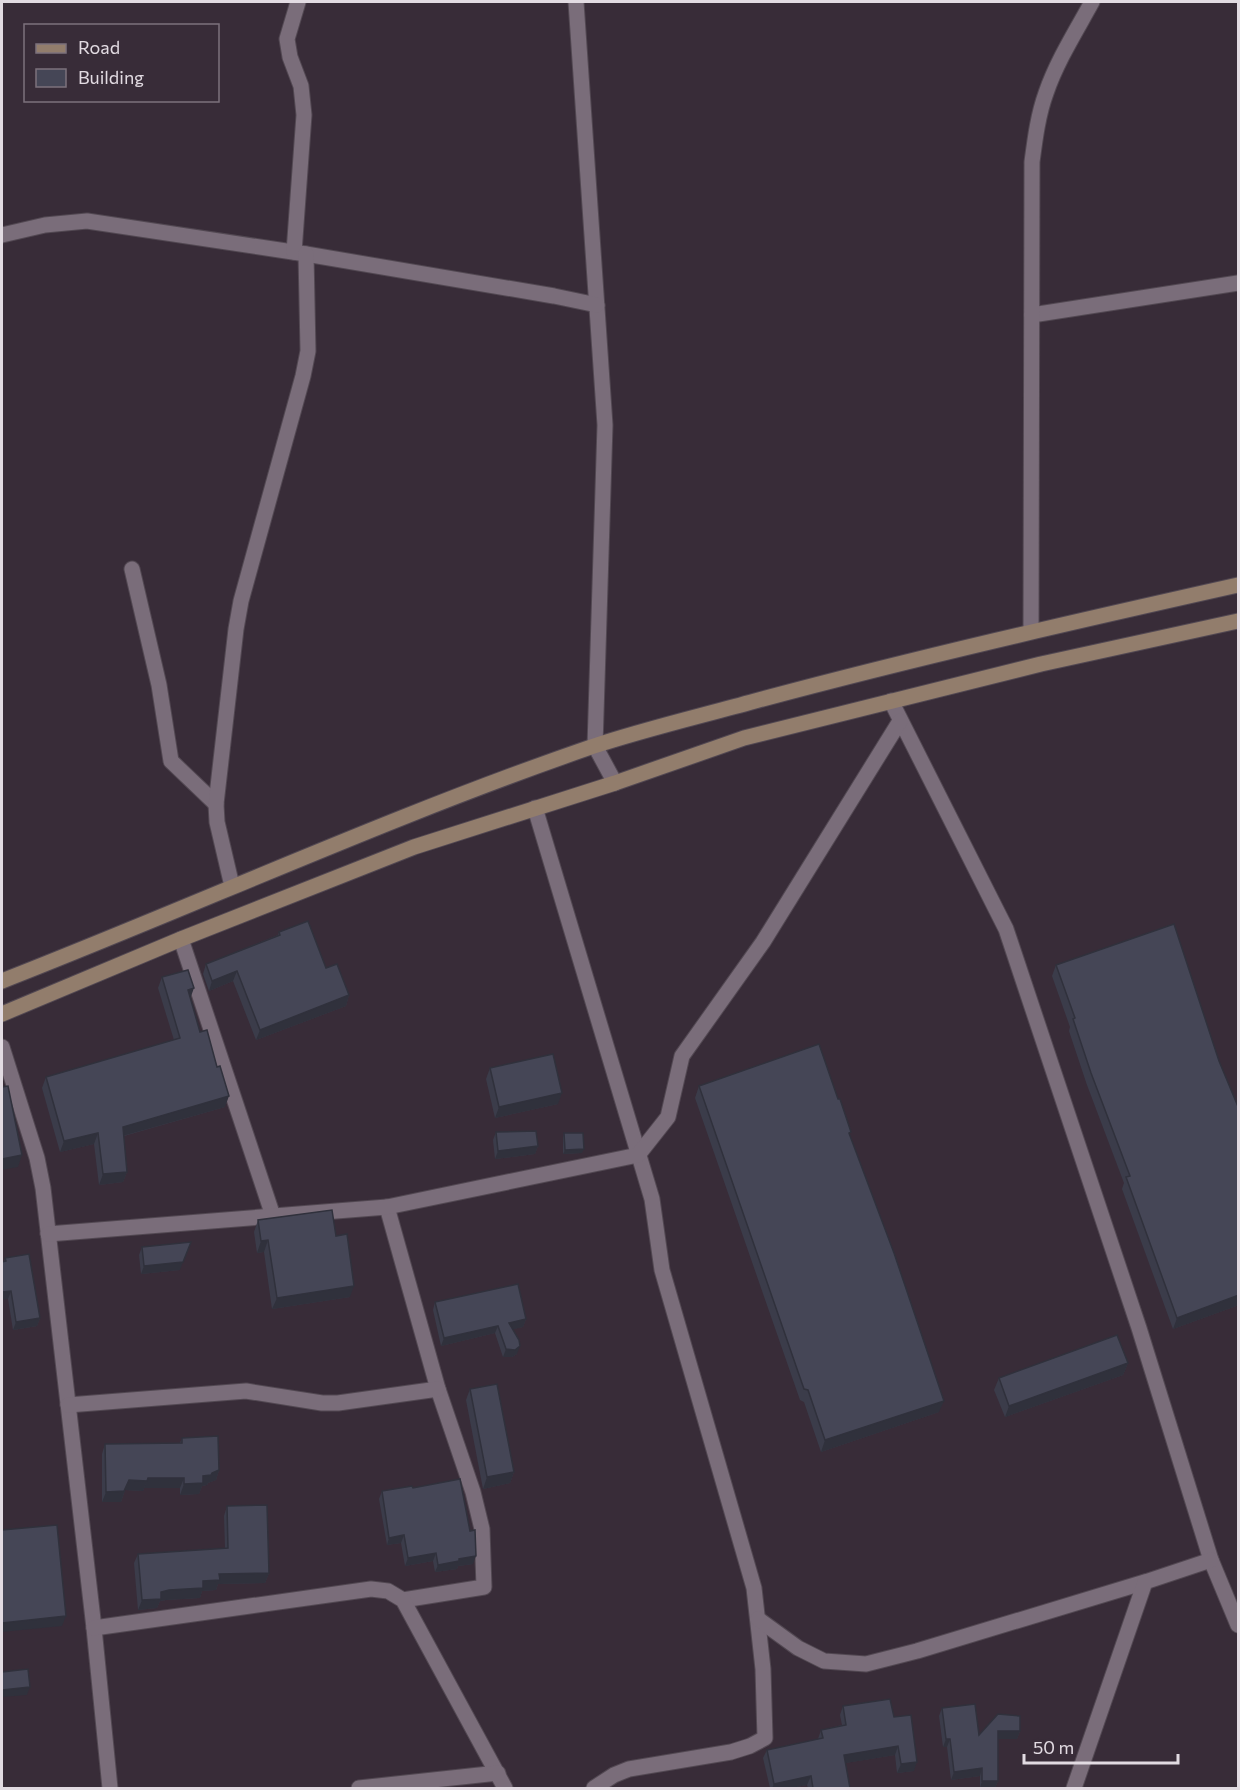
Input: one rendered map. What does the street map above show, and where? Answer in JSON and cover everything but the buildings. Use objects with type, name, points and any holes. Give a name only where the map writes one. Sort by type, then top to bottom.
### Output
[{"type":"main road","points":[[2,981],[232,885],[467,792],[595,746],[815,685],[1031,631],[1239,585]]},
{"type":"main road","points":[[2,1014],[181,939],[414,847],[615,783],[744,738],[1041,664],[1239,621]]},
{"type":"street","points":[[232,885],[217,822],[216,804],[236,629],[241,601],[308,351],[300,253],[304,115],[301,86],[290,57],[287,39],[298,2]]},
{"type":"street","points":[[576,2],[605,425],[595,746],[615,783]]},
{"type":"street","points":[[1031,631],[1032,162],[1036,131],[1045,94],[1092,2]]},
{"type":"street","points":[[2,235],[45,225],[87,221],[300,253],[597,305]]},
{"type":"street","points":[[1032,315],[1239,283]]},
{"type":"street","points":[[132,569],[159,685],[171,761],[216,804]]},
{"type":"street","points":[[891,701],[1006,929],[1139,1328],[1211,1560],[1239,1625]]},
{"type":"street","points":[[48,1234],[387,1207],[638,1155],[668,1117],[682,1056],[763,942],[900,721]]},
{"type":"street","points":[[535,808],[652,1199],[662,1270],[754,1588],[763,1669],[765,1738],[731,1752],[629,1769],[614,1775],[594,1788]]},
{"type":"street","points":[[181,939],[273,1216]]},
{"type":"street","points":[[2,1047],[37,1158],[94,1628],[110,1788]]},
{"type":"street","points":[[387,1207],[438,1389],[473,1492],[482,1529],[484,1587],[404,1600]]},
{"type":"street","points":[[68,1405],[246,1391],[322,1403],[338,1403],[438,1389]]},
{"type":"street","points":[[758,1619],[798,1648],[824,1661],[866,1664],[917,1651],[1146,1582],[1211,1560]]},
{"type":"street","points":[[1074,1788],[1146,1582]]},
{"type":"street","points":[[94,1628],[371,1589],[388,1591],[404,1600],[505,1788]]},
{"type":"street","points":[[358,1788],[498,1773]]}]
